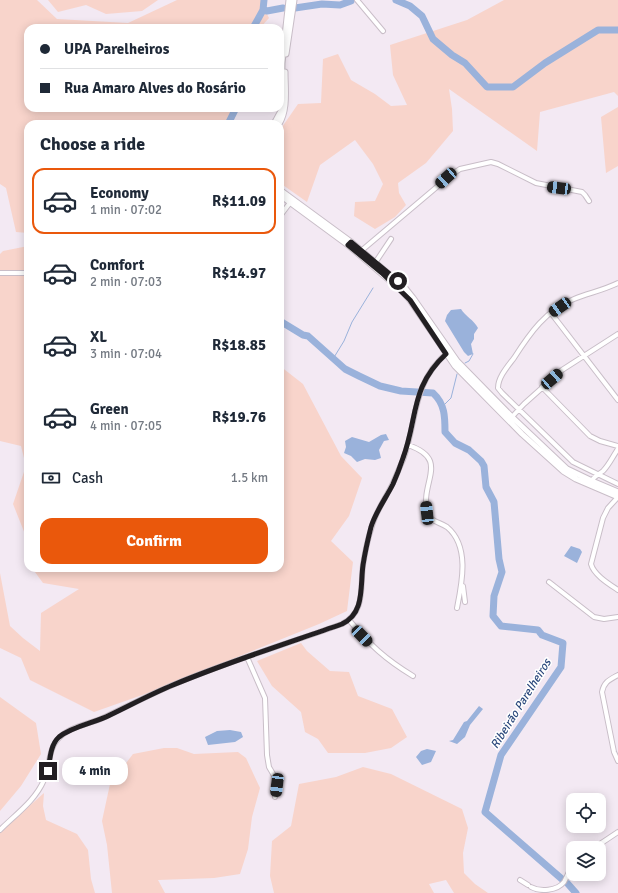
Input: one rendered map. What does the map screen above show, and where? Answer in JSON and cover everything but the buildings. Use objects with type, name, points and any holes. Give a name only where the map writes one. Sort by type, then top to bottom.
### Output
[{"type":"main road","points":[[284,40],[289,0]]},
{"type":"main road","points":[[281,120],[285,108],[286,53],[294,0]]},
{"type":"main road","points":[[284,194],[349,244],[410,300],[448,353]]},
{"type":"main road","points":[[284,197],[292,201]]},
{"type":"main road","points":[[349,244],[361,251],[409,292],[461,373],[563,471],[576,479],[591,483],[617,496]]},
{"type":"street","points":[[357,0],[383,31]]},
{"type":"street","points":[[361,251],[451,174],[460,169],[481,163],[494,163],[536,183],[582,192],[589,201]]},
{"type":"street","points":[[284,211],[292,201]]},
{"type":"street","points":[[375,263],[391,238]]},
{"type":"street","points":[[0,273],[24,274]]},
{"type":"street","points":[[618,283],[605,289],[573,299],[551,313],[538,324],[526,338],[500,380],[498,388],[518,410],[573,462],[618,484]]},
{"type":"street","points":[[551,313],[618,400]]},
{"type":"street","points":[[510,419],[542,387],[562,370],[618,334]]},
{"type":"street","points":[[0,830],[37,792],[46,777],[53,747],[62,735],[101,719],[168,687],[349,620],[356,612],[360,600],[363,564],[371,526],[379,508],[393,484],[408,445],[416,402],[421,388],[432,369],[448,353]]},
{"type":"street","points":[[542,387],[590,436],[618,449],[605,468],[594,477],[591,483]]},
{"type":"street","points":[[408,445],[426,454],[431,463],[432,469],[427,486],[427,513],[431,519],[445,526],[455,538],[462,562],[462,582],[465,602]]},
{"type":"street","points":[[617,496],[608,508],[601,526],[591,564],[592,569],[596,573],[618,590]]},
{"type":"street","points":[[457,608],[462,582]]},
{"type":"street","points":[[549,582],[594,617],[604,619],[618,617]]},
{"type":"street","points":[[349,620],[362,636],[383,657],[413,676]]},
{"type":"street","points":[[247,657],[265,698],[267,755],[270,767],[276,779],[275,797]]},
{"type":"street","points":[[618,675],[606,682],[603,686],[602,692],[614,752],[618,761]]},
{"type":"street","points":[[604,841],[618,832]]},
{"type":"street","points":[[520,880],[539,891],[543,891],[559,886],[566,878]]},
{"type":"shaded area","points":[[0,0],[37,0],[57,19],[128,23],[177,0],[266,0],[265,10],[269,18],[264,24],[24,24],[24,112],[237,112],[234,120],[24,120],[24,233],[16,232],[6,188],[0,184]]},
{"type":"shaded area","points":[[48,0],[158,0],[142,11],[106,14],[86,5],[58,12]]},
{"type":"shaded area","points":[[504,0],[618,0],[618,96],[614,92],[540,112],[537,151],[449,89],[453,131],[426,163],[398,183],[399,193],[406,205],[395,217],[375,229],[354,216],[355,202],[375,201],[383,184],[373,164],[355,140],[320,165],[307,202],[284,186],[284,124],[298,104],[321,103],[323,59],[338,54],[351,80],[375,94],[391,106],[407,105],[393,75],[390,45],[467,20]]},
{"type":"shaded area","points":[[618,107],[618,166],[606,173],[601,117]]},
{"type":"shaded area","points":[[24,247],[24,458],[21,446],[0,441],[0,254],[3,251]]},
{"type":"shaded area","points":[[284,369],[303,384],[341,456],[362,478],[349,516],[331,541],[353,562],[347,611],[319,624],[148,693],[94,712],[30,680],[21,658],[0,648],[0,573],[10,626],[40,651],[41,613],[79,589],[43,583],[35,572],[284,572]]},
{"type":"shaded area","points":[[24,472],[24,532],[13,504]]},
{"type":"shaded area","points":[[301,643],[307,651],[330,671],[349,672],[358,696],[392,709],[407,737],[391,748],[365,753],[328,753],[318,739],[305,732],[301,712],[272,686],[257,661]]},
{"type":"shaded area","points":[[0,697],[36,723],[41,754],[21,786],[0,811]]},
{"type":"shaded area","points":[[164,748],[177,748],[194,754],[238,752],[246,758],[260,788],[252,817],[248,849],[240,874],[214,878],[158,880],[165,893],[112,893],[107,845],[102,821],[110,784],[133,754]]},
{"type":"shaded area","points":[[363,767],[391,774],[462,809],[468,828],[463,853],[464,873],[475,884],[488,893],[454,893],[446,880],[429,884],[434,893],[274,893],[270,876],[272,841],[291,826],[299,784],[336,777]]},
{"type":"shaded area","points":[[44,793],[43,806],[46,820],[77,834],[88,850],[91,879],[95,893],[0,893],[0,832]]},
{"type":"water","points":[[461,309],[478,328],[474,334],[474,339],[471,344],[473,354],[468,356],[445,321],[451,310]]},
{"type":"water","points":[[386,434],[389,440],[384,441],[379,450],[381,458],[375,460],[365,459],[357,462],[351,456],[344,453],[346,447],[345,441],[352,437],[369,442],[381,435]]},
{"type":"water","points":[[571,546],[580,549],[582,552],[577,563],[564,556]]},
{"type":"water","points":[[479,706],[483,709],[470,725],[465,737],[457,744],[449,741],[453,740],[464,722],[467,721]]},
{"type":"water","points":[[230,730],[241,732],[243,737],[235,742],[208,745],[205,737],[217,731]]},
{"type":"water","points":[[427,749],[436,751],[431,762],[422,765],[416,757],[421,751]]},
{"type":"waterway","name":"Ribeirão Parelheiros","points":[[255,24],[263,10],[264,0]]},
{"type":"waterway","points":[[396,0],[410,6],[422,16],[433,39],[452,55],[465,63],[487,87],[513,87],[545,63],[598,30],[618,30]]},
{"type":"waterway","points":[[295,8],[322,4],[340,5],[351,1]]},
{"type":"waterway","points":[[263,10],[267,11],[283,8]]},
{"type":"waterway","name":"Ribeirão Parelheiros","points":[[230,120],[234,112]]},
{"type":"waterway","points":[[333,359],[344,341],[352,322],[373,288]]},
{"type":"waterway","name":"Ribeirão Parelheiros","points":[[284,323],[303,335],[308,336],[345,369],[380,386],[401,391],[433,393],[442,406],[445,432],[455,443],[469,450],[481,461],[484,466],[486,487],[494,502],[499,559],[502,572],[494,596],[493,616],[501,626],[538,630],[542,635],[563,643],[561,667],[501,755],[485,812],[563,880]]},
{"type":"waterway","points":[[465,363],[469,361],[473,354]]},
{"type":"waterway","points":[[442,407],[451,398],[457,374]]},
{"type":"waterway","name":"Ribeirão Parelheiros","points":[[568,884],[576,893]]},
{"type":"route","points":[[48,771],[52,750],[56,741],[60,736],[68,731],[101,719],[132,705],[155,692],[188,679],[342,624],[349,620],[354,614],[361,597],[363,564],[371,526],[379,508],[393,484],[407,447],[416,402],[421,388],[432,369],[446,354],[410,300],[382,273],[348,245],[351,242],[398,281]]}]
